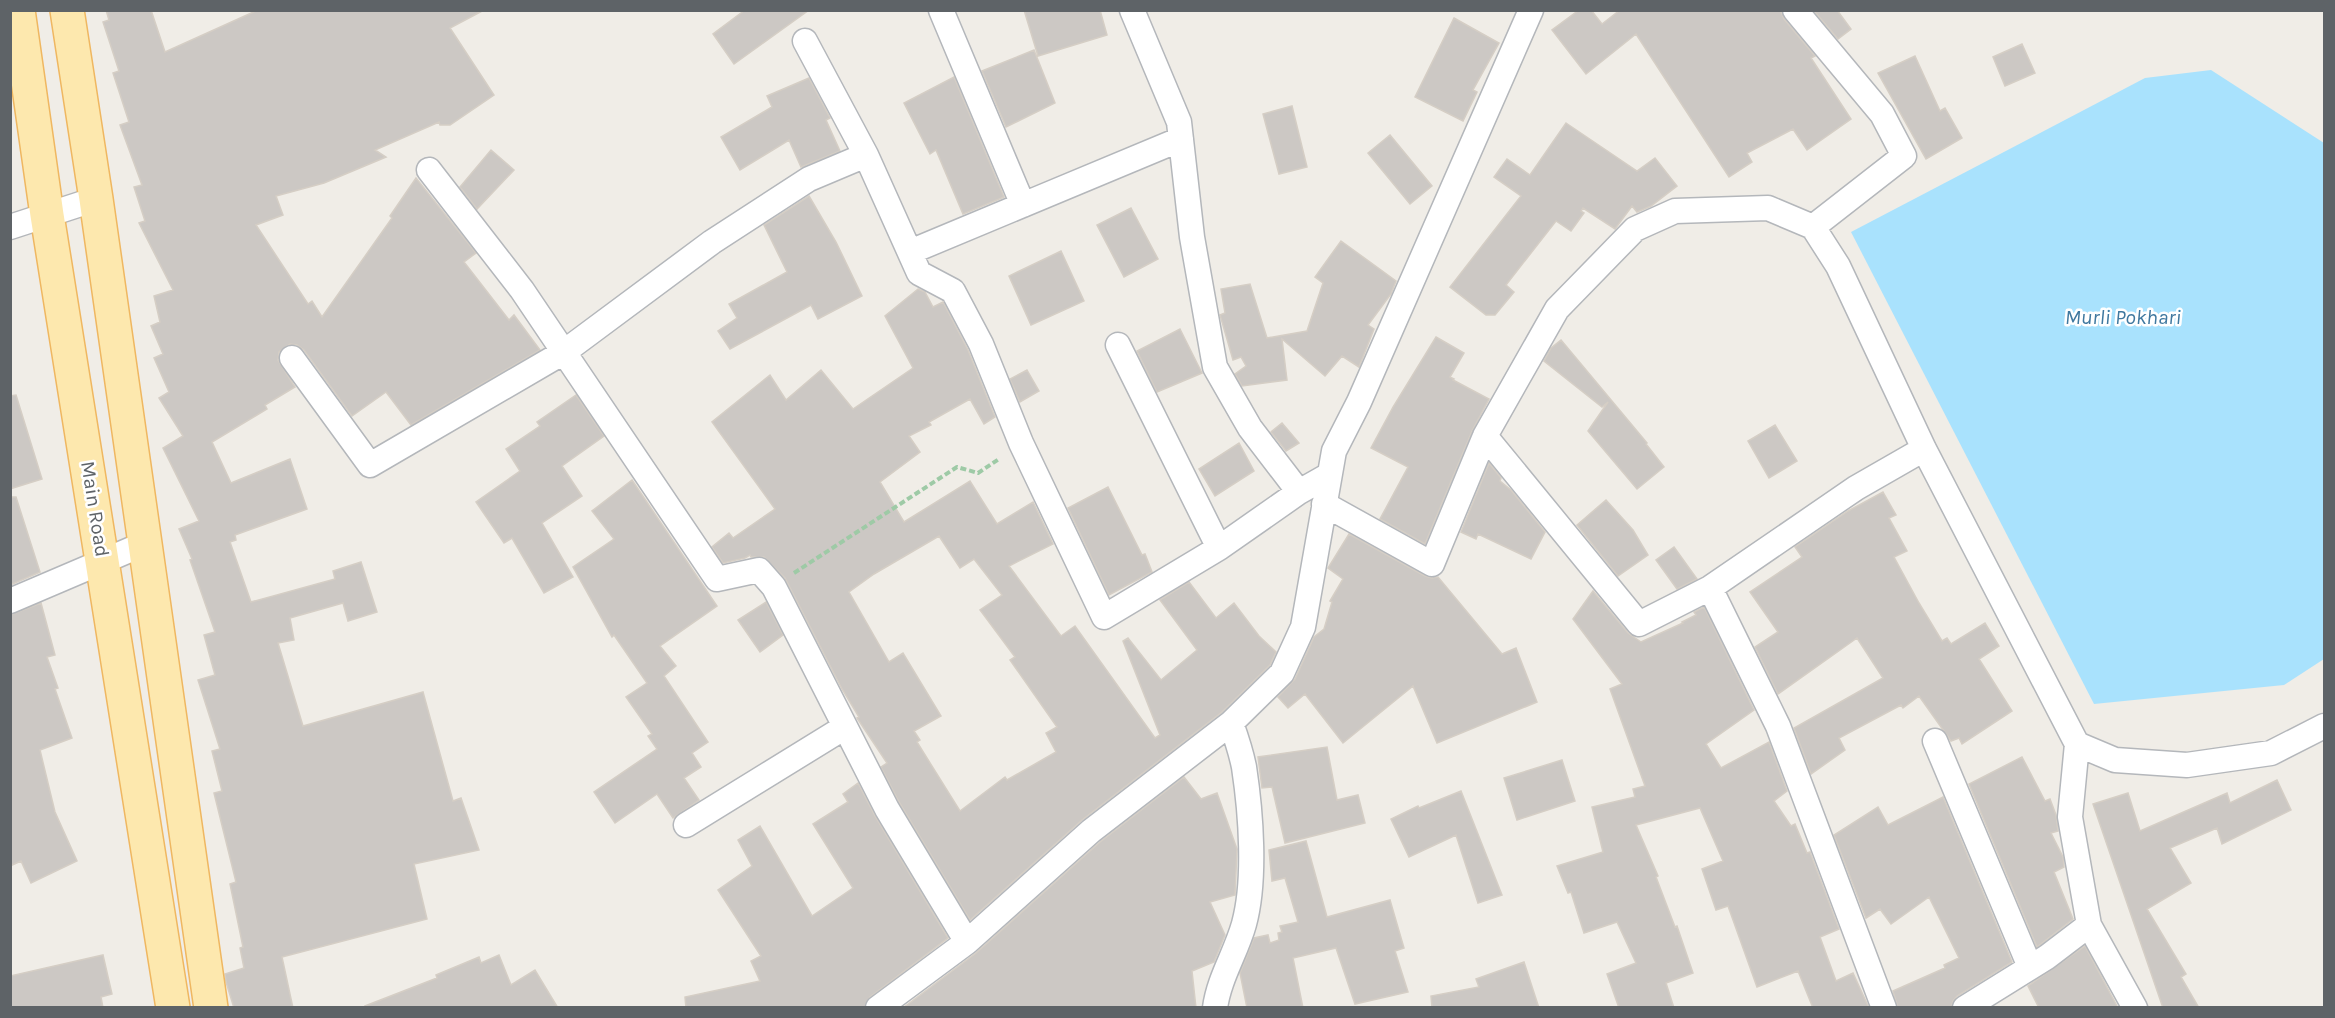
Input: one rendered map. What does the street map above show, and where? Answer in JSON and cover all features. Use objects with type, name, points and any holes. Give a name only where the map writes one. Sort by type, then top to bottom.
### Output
[{"type":"main road","name":"Main Road","points":[[18,10],[47,215],[173,1008]]},
{"type":"main road","points":[[67,10],[146,543],[211,1008]]},
{"type":"street","points":[[941,10],[1023,205]]},
{"type":"street","points":[[1132,10],[1179,122],[1192,237],[1215,367],[1250,428],[1299,492]]},
{"type":"street","points":[[878,1008],[967,942],[1091,831],[1232,723],[1282,673],[1303,627],[1334,451],[1359,402],[1531,10]]},
{"type":"street","points":[[1795,10],[1882,114],[1904,156],[1813,227]]},
{"type":"street","points":[[805,41],[866,155],[919,273],[953,291],[981,344],[1021,443],[1104,617],[1219,548],[1299,492],[1329,475]]},
{"type":"street","points":[[910,252],[1181,138]]},
{"type":"street","points":[[292,358],[370,465],[564,352],[712,242],[809,179],[866,155]]},
{"type":"street","points":[[429,170],[522,290],[717,579],[759,570],[774,587],[887,809],[967,942]]},
{"type":"street","points":[[10,227],[96,199]]},
{"type":"street","points":[[1324,504],[1432,564],[1485,436],[1557,309],[1635,229],[1675,211],[1768,208],[1813,227],[1839,266],[1924,449],[2077,744],[2070,817],[2090,925],[2135,1008]]},
{"type":"street","points":[[1118,345],[1219,548]]},
{"type":"street","points":[[1485,436],[1639,624],[1710,588],[1856,488],[1924,449]]},
{"type":"street","points":[[10,601],[146,543]]},
{"type":"street","points":[[1710,588],[1778,726],[1884,1008]]},
{"type":"street","points":[[1215,1008],[1217,994],[1244,924],[1251,870],[1244,766],[1232,723]]},
{"type":"street","points":[[2077,744],[2115,760],[2187,765],[2271,753],[2325,726]]},
{"type":"street","points":[[686,825],[845,727]]},
{"type":"street","points":[[1935,741],[2030,967]]},
{"type":"street","points":[[1965,1008],[2090,925]]},
{"type":"path","points":[[774,587],[957,467],[978,473],[1021,443]]},
{"type":"water","name":"Murli Pokhari","points":[[2211,70],[2324,143],[2324,659],[2284,685],[2094,704],[1851,232],[2145,78]]},
{"type":"building","points":[[106,10],[151,10],[165,52],[258,10],[484,10],[450,28],[494,95],[450,125],[440,125],[439,122],[375,150],[386,157],[324,183],[276,196],[283,215],[256,225],[308,304],[312,301],[322,317],[392,218],[390,216],[416,178],[476,253],[464,262],[509,320],[514,315],[540,350],[411,425],[386,392],[352,416],[304,350],[297,345],[290,344],[279,352],[278,360],[295,387],[265,405],[267,409],[212,442],[231,483],[290,459],[307,509],[235,535],[236,540],[230,542],[251,602],[335,579],[333,571],[361,562],[377,612],[348,621],[343,603],[290,618],[294,640],[278,643],[303,726],[423,692],[453,801],[461,798],[479,850],[414,864],[427,919],[282,957],[293,1008],[234,1008],[226,982],[225,974],[244,968],[240,948],[243,947],[230,884],[236,882],[214,793],[222,791],[212,751],[220,749],[198,680],[215,675],[204,635],[215,632],[190,560],[192,559],[179,529],[199,521],[163,448],[183,436],[159,398],[169,392],[154,358],[163,354],[151,326],[160,322],[154,296],[173,290],[139,223],[145,221],[134,187],[142,185],[120,125],[129,122],[113,73],[119,71],[103,22],[109,20]]},
{"type":"building","points":[[745,10],[809,10],[734,64],[713,34]]},
{"type":"building","points":[[1024,10],[1100,10],[1107,35],[1038,56]]},
{"type":"building","points":[[1579,10],[1591,10],[1602,24],[1620,10],[1780,10],[1784,19],[1815,56],[1811,58],[1851,119],[1807,150],[1793,129],[1747,153],[1752,162],[1729,177],[1636,34],[1586,74],[1552,30]]},
{"type":"building","points":[[1817,10],[1837,10],[1851,29],[1838,39],[1815,12]]},
{"type":"building","points":[[1454,18],[1499,43],[1473,90],[1477,92],[1463,121],[1415,97]]},
{"type":"building","points":[[2022,44],[2035,73],[2005,86],[1993,57]]},
{"type":"building","points":[[1034,50],[1055,103],[1006,127],[982,71]]},
{"type":"building","points":[[1915,56],[1940,111],[1945,108],[1962,138],[1926,159],[1878,73]]},
{"type":"building","points":[[954,77],[1004,197],[963,214],[936,150],[930,154],[904,103]]},
{"type":"building","points":[[809,78],[830,118],[826,120],[840,151],[801,167],[789,140],[740,170],[721,137],[772,107],[767,96]]},
{"type":"building","points":[[1292,106],[1307,167],[1279,174],[1263,114]]},
{"type":"building","points":[[1566,123],[1637,171],[1655,158],[1677,186],[1651,206],[1637,212],[1632,206],[1615,229],[1583,208],[1581,211],[1584,213],[1571,231],[1556,221],[1506,285],[1514,292],[1495,315],[1486,315],[1450,287],[1521,196],[1494,177],[1507,159],[1530,175]]},
{"type":"building","points":[[1390,135],[1432,186],[1410,204],[1368,153]]},
{"type":"building","points":[[491,150],[514,170],[477,209],[460,187]]},
{"type":"building","points":[[809,196],[836,242],[862,296],[818,319],[811,305],[730,349],[718,331],[737,318],[729,304],[787,272],[764,225]]},
{"type":"building","points":[[1131,208],[1158,259],[1124,277],[1097,225]]},
{"type":"building","points":[[1341,241],[1396,281],[1391,294],[1368,325],[1374,329],[1359,367],[1342,356],[1325,376],[1282,339],[1287,380],[1242,386],[1235,374],[1246,366],[1241,357],[1233,360],[1220,315],[1225,313],[1221,289],[1250,284],[1267,338],[1307,331],[1323,283],[1315,277]]},
{"type":"building","points":[[1061,251],[1084,301],[1031,325],[1009,276]]},
{"type":"building","points":[[918,289],[925,292],[933,307],[943,302],[968,350],[995,417],[984,424],[970,399],[929,422],[931,425],[909,436],[920,452],[880,482],[904,522],[970,481],[997,524],[1033,502],[1053,544],[1009,566],[1061,636],[1075,626],[1155,738],[1160,735],[1123,641],[1128,638],[1161,680],[1197,650],[1160,600],[1189,582],[1216,618],[1234,603],[1259,636],[1276,652],[1270,665],[1222,712],[1082,820],[970,920],[899,802],[881,767],[887,763],[857,718],[859,717],[842,689],[785,578],[764,557],[751,557],[750,555],[723,563],[712,547],[729,533],[733,538],[775,509],[712,422],[770,375],[786,400],[821,370],[853,409],[913,368],[885,316]],"holes":[[[939,536],[960,568],[974,559],[1002,595],[980,610],[1015,657],[1010,660],[1057,727],[1046,733],[1056,752],[1007,780],[1005,777],[960,811],[917,742],[920,740],[914,731],[941,716],[903,653],[889,662],[849,592],[874,574]]]},
{"type":"building","points":[[1180,329],[1202,373],[1157,392],[1137,351]]},
{"type":"building","points":[[1436,337],[1464,353],[1450,377],[1489,399],[1472,431],[1425,544],[1380,519],[1408,467],[1371,448]]},
{"type":"building","points":[[1561,340],[1647,443],[1664,467],[1637,489],[1588,431],[1608,402],[1602,407],[1544,361],[1551,348]]},
{"type":"building","points":[[1027,370],[1039,391],[1020,402],[1010,379]]},
{"type":"building","points":[[16,395],[42,479],[10,489],[10,396]]},
{"type":"building","points":[[576,395],[604,436],[562,466],[582,496],[542,523],[573,577],[544,593],[512,538],[504,543],[476,502],[520,471],[506,449],[540,426],[537,422]]},
{"type":"building","points":[[1282,423],[1299,443],[1286,451],[1271,432]]},
{"type":"building","points":[[1775,425],[1797,461],[1769,478],[1748,441]]},
{"type":"building","points":[[1239,443],[1254,471],[1215,496],[1199,469]]},
{"type":"building","points":[[1489,463],[1501,478],[1500,481],[1511,490],[1545,532],[1531,559],[1478,534],[1476,539],[1461,532]]},
{"type":"building","points":[[632,480],[717,606],[660,646],[676,666],[664,676],[708,742],[692,753],[701,767],[684,778],[699,800],[673,818],[657,794],[615,823],[594,792],[657,749],[648,736],[652,734],[626,697],[647,683],[614,635],[612,637],[573,567],[614,539],[592,511]]},
{"type":"building","points":[[1108,487],[1142,555],[1145,554],[1152,572],[1109,595],[1068,508]]},
{"type":"building","points":[[1883,492],[1896,515],[1889,518],[1907,551],[1894,557],[1919,603],[1942,641],[1947,638],[1951,644],[1985,623],[1999,646],[1979,659],[2012,711],[1962,744],[1959,738],[1951,741],[1919,696],[1903,708],[1901,705],[1839,738],[1845,750],[1811,774],[1794,728],[1883,678],[1857,638],[1778,694],[1755,647],[1778,632],[1750,592],[1802,557],[1795,547],[1848,511]]},
{"type":"building","points":[[10,497],[16,497],[40,572],[10,585]]},
{"type":"building","points":[[1606,500],[1633,530],[1648,555],[1618,576],[1577,525]]},
{"type":"building","points":[[1349,534],[1425,576],[1438,577],[1502,654],[1516,648],[1537,702],[1437,743],[1413,686],[1343,743],[1305,694],[1288,708],[1278,697],[1295,679],[1314,637],[1324,629],[1332,602],[1330,601],[1343,579],[1328,568]]},
{"type":"building","points":[[1674,547],[1697,579],[1677,589],[1656,560]]},
{"type":"building","points":[[1593,591],[1628,633],[1641,642],[1683,623],[1696,615],[1694,612],[1704,607],[1754,710],[1706,744],[1721,768],[1769,742],[1787,791],[1774,801],[1791,826],[1795,824],[1807,853],[1810,852],[1839,929],[1820,937],[1836,981],[1853,973],[1869,1008],[1813,1008],[1798,971],[1757,987],[1728,906],[1716,910],[1702,869],[1723,861],[1700,808],[1636,825],[1658,876],[1656,877],[1675,927],[1677,926],[1693,973],[1666,983],[1674,1008],[1619,1008],[1607,974],[1636,963],[1617,922],[1584,933],[1571,892],[1568,893],[1557,866],[1603,852],[1592,807],[1635,797],[1633,789],[1645,786],[1610,689],[1622,684],[1573,619]]},
{"type":"building","points":[[766,602],[783,635],[760,652],[738,620]]},
{"type":"building","points":[[41,603],[55,655],[47,657],[72,738],[40,750],[55,812],[77,861],[31,883],[21,861],[10,866],[10,615]]},
{"type":"building","points":[[1327,747],[1337,800],[1358,795],[1365,823],[1285,843],[1272,787],[1262,788],[1258,757]]},
{"type":"building","points":[[2022,757],[2045,801],[2050,799],[2056,815],[2058,831],[2051,833],[2063,857],[2064,867],[2054,872],[2073,919],[2037,947],[1969,784]]},
{"type":"building","points":[[1562,760],[1575,801],[1517,820],[1504,778]]},
{"type":"building","points":[[1184,777],[1201,799],[1217,793],[1237,849],[1235,895],[1210,902],[1225,935],[1214,962],[1192,971],[1196,1008],[903,1008],[976,953],[1100,842]]},
{"type":"building","points":[[2277,780],[2291,810],[2222,844],[2217,828],[2170,848],[2191,883],[2147,909],[2186,974],[2181,977],[2199,1008],[2163,1008],[2093,804],[2128,793],[2140,831],[2227,793],[2230,803]]},
{"type":"building","points":[[858,783],[875,816],[948,938],[870,997],[864,1008],[686,1008],[685,997],[760,981],[751,961],[761,956],[718,890],[752,866],[738,840],[760,826],[812,916],[853,888],[813,824],[848,802],[843,794]]},
{"type":"building","points":[[1461,791],[1502,895],[1478,903],[1456,835],[1409,857],[1391,819],[1418,806],[1419,808]]},
{"type":"building","points":[[1943,797],[2012,962],[1957,996],[1951,1008],[1898,1008],[1893,991],[1945,968],[1944,965],[1959,958],[1929,897],[1891,924],[1880,909],[1866,918],[1834,835],[1878,807],[1888,825]]},
{"type":"building","points":[[1306,841],[1327,917],[1390,900],[1404,948],[1395,951],[1408,992],[1355,1004],[1336,948],[1293,958],[1303,1008],[1247,1008],[1240,973],[1254,938],[1268,935],[1270,943],[1279,940],[1278,933],[1282,932],[1280,926],[1298,922],[1285,878],[1272,881],[1269,850]]},
{"type":"building","points":[[2085,946],[2118,1008],[2039,1008],[2028,986]]},
{"type":"building","points":[[103,955],[112,994],[101,997],[103,1008],[10,1008],[10,976]]},
{"type":"building","points":[[499,955],[511,985],[535,970],[558,1008],[366,1008],[365,1006],[437,978],[436,975],[479,957],[481,963]]},
{"type":"building","points":[[1524,962],[1539,1008],[1432,1008],[1431,996],[1479,987],[1476,979]]}]
